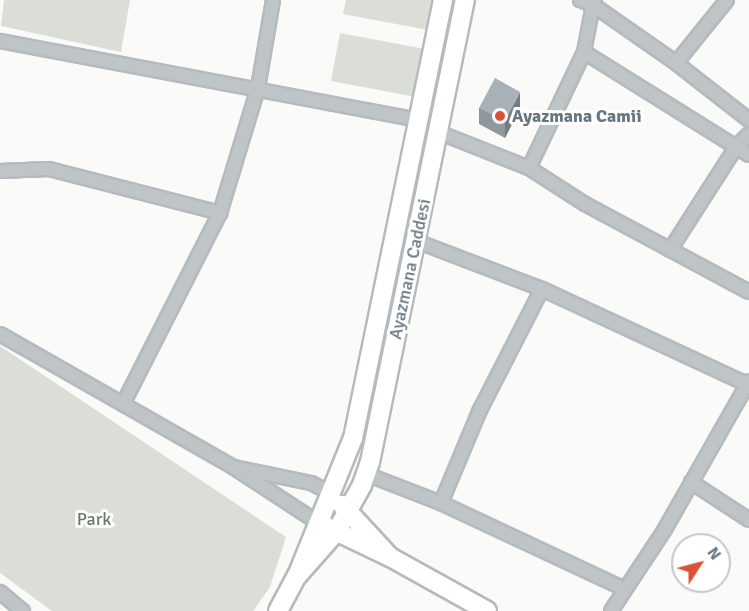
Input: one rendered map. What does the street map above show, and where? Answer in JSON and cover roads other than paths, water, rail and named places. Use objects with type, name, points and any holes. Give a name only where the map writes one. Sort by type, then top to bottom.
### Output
[{"type":"main road","name":"Ayazmana Caddesi","points":[[297,576],[355,428],[443,0]]},
{"type":"main road","name":"Ayazmana Caddesi","points":[[297,576],[336,532],[348,513],[366,474],[465,0]]},
{"type":"main road","points":[[411,158],[432,161]]},
{"type":"main road","points":[[331,493],[390,557]]},
{"type":"main road","points":[[317,522],[390,557],[487,611]]},
{"type":"main road","points":[[278,611],[297,576]]},
{"type":"street","points":[[124,402],[220,213],[258,88],[273,0]]},
{"type":"street","points":[[580,0],[594,2],[749,120]]},
{"type":"street","points":[[676,63],[727,0]]},
{"type":"street","points":[[529,168],[584,52],[594,2]]},
{"type":"street","points":[[0,41],[419,120]]},
{"type":"street","points":[[584,52],[749,155]]},
{"type":"street","points":[[438,132],[529,168],[585,204],[749,292]]},
{"type":"street","points":[[670,250],[736,147],[749,134]]},
{"type":"street","points":[[0,171],[50,169],[220,213]]},
{"type":"street","points":[[416,241],[542,289],[748,383],[692,482],[611,611]]},
{"type":"street","points":[[441,503],[479,412],[542,289]]},
{"type":"street","points":[[0,334],[124,402],[233,467],[317,522]]},
{"type":"street","points":[[233,467],[311,483],[331,493]]},
{"type":"street","points":[[366,474],[441,503],[625,589]]},
{"type":"street","points":[[692,482],[749,520]]},
{"type":"street","points":[[0,592],[22,611]]},
{"type":"place","name":"Ayazmana Camii","points":[[500,116]]},
{"type":"park label","name":"Park","points":[[94,519]]}]
